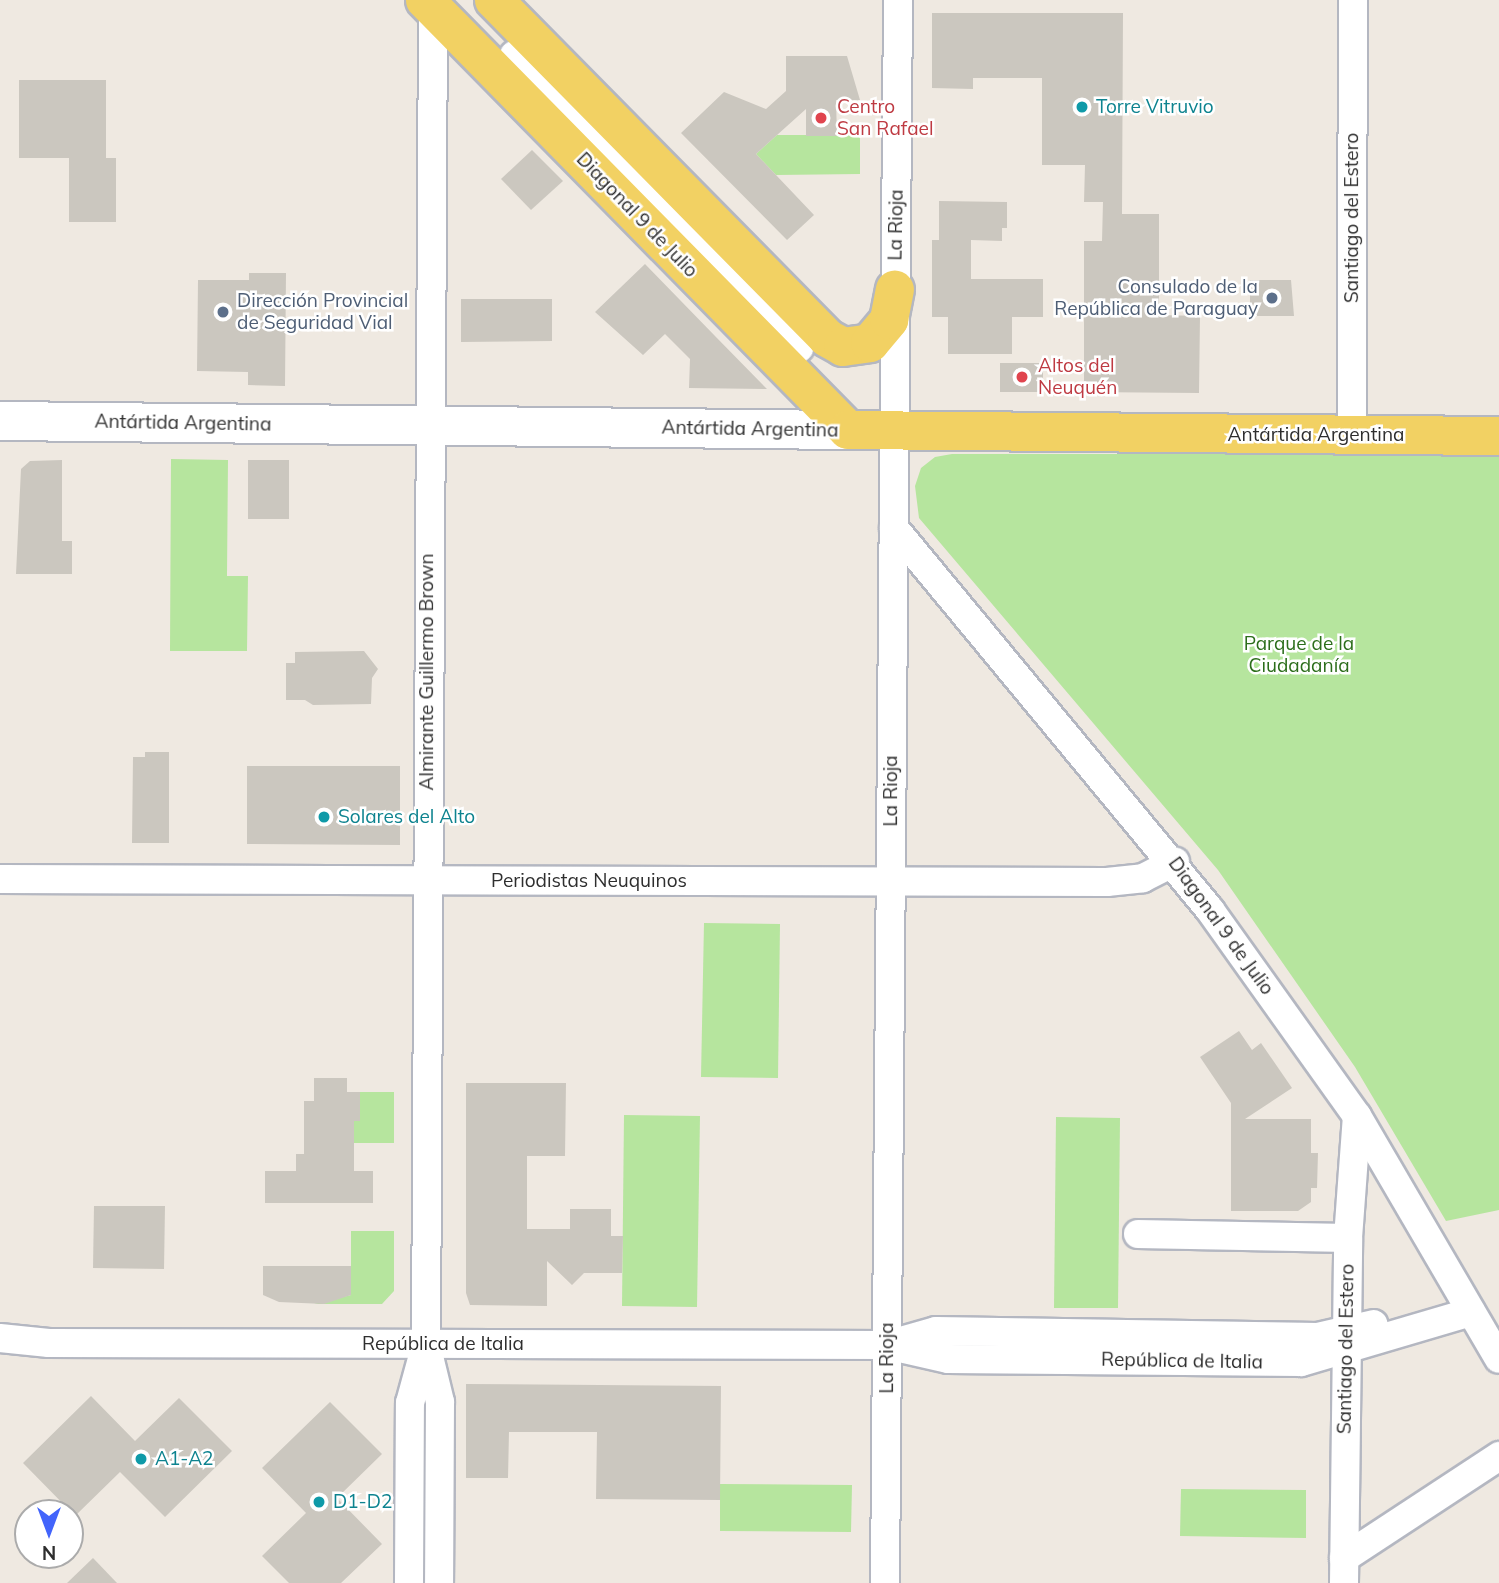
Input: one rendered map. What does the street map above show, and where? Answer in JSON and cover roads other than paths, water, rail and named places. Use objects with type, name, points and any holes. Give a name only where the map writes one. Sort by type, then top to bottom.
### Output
[{"type":"main road","points":[[494,0],[514,55]]},
{"type":"main road","points":[[430,2],[514,55],[800,347],[848,430]]},
{"type":"main road","points":[[800,347],[843,347],[870,343],[889,320],[895,290]]},
{"type":"main road","name":"Antártida Argentina","points":[[0,421],[1499,436]]},
{"type":"street","name":"La Rioja","points":[[885,1583],[898,0]]},
{"type":"street","name":"Santiago del Estero","points":[[1352,436],[1353,0]]},
{"type":"street","name":"Almirante Guillermo Brown","points":[[430,2],[426,1344],[440,1402],[439,1583]]},
{"type":"street","name":"Diagonal 9 de Julio","points":[[894,528],[1175,862],[1356,1116],[1499,1359]]},
{"type":"street","name":"Periodistas Neuquinos","points":[[0,879],[1124,881],[1175,862]]},
{"type":"street","name":"Santiago del Estero","points":[[1344,1570],[1348,1238],[1356,1116]]},
{"type":"street","points":[[1138,1234],[1348,1238]]},
{"type":"street","name":"República de Italia","points":[[0,1338],[49,1343],[887,1345],[948,1359],[1301,1362],[1346,1342],[1466,1305]]},
{"type":"street","name":"Almirante Guillermo Brown","points":[[409,1583],[410,1403],[426,1344]]},
{"type":"street","points":[[1344,1570],[1499,1456]]},
{"type":"place","name":"Torre Vitruvio","points":[[1082,107]]},
{"type":"place","name":"Centro San Rafael","points":[[821,118]]},
{"type":"place","name":"Consulado de la República de Paraguay","points":[[1272,298]]},
{"type":"place","name":"Dirección Provincial de Seguridad Vial","points":[[223,312]]},
{"type":"place","name":"Altos del Neuquén","points":[[1022,377]]},
{"type":"place","name":"Solares del Alto","points":[[324,817]]},
{"type":"place","name":"A1-A2","points":[[141,1459]]},
{"type":"place","name":"D1-D2","points":[[319,1502]]},
{"type":"park label","name":"Parque de la Ciudadanía","points":[[1299,655]]}]
